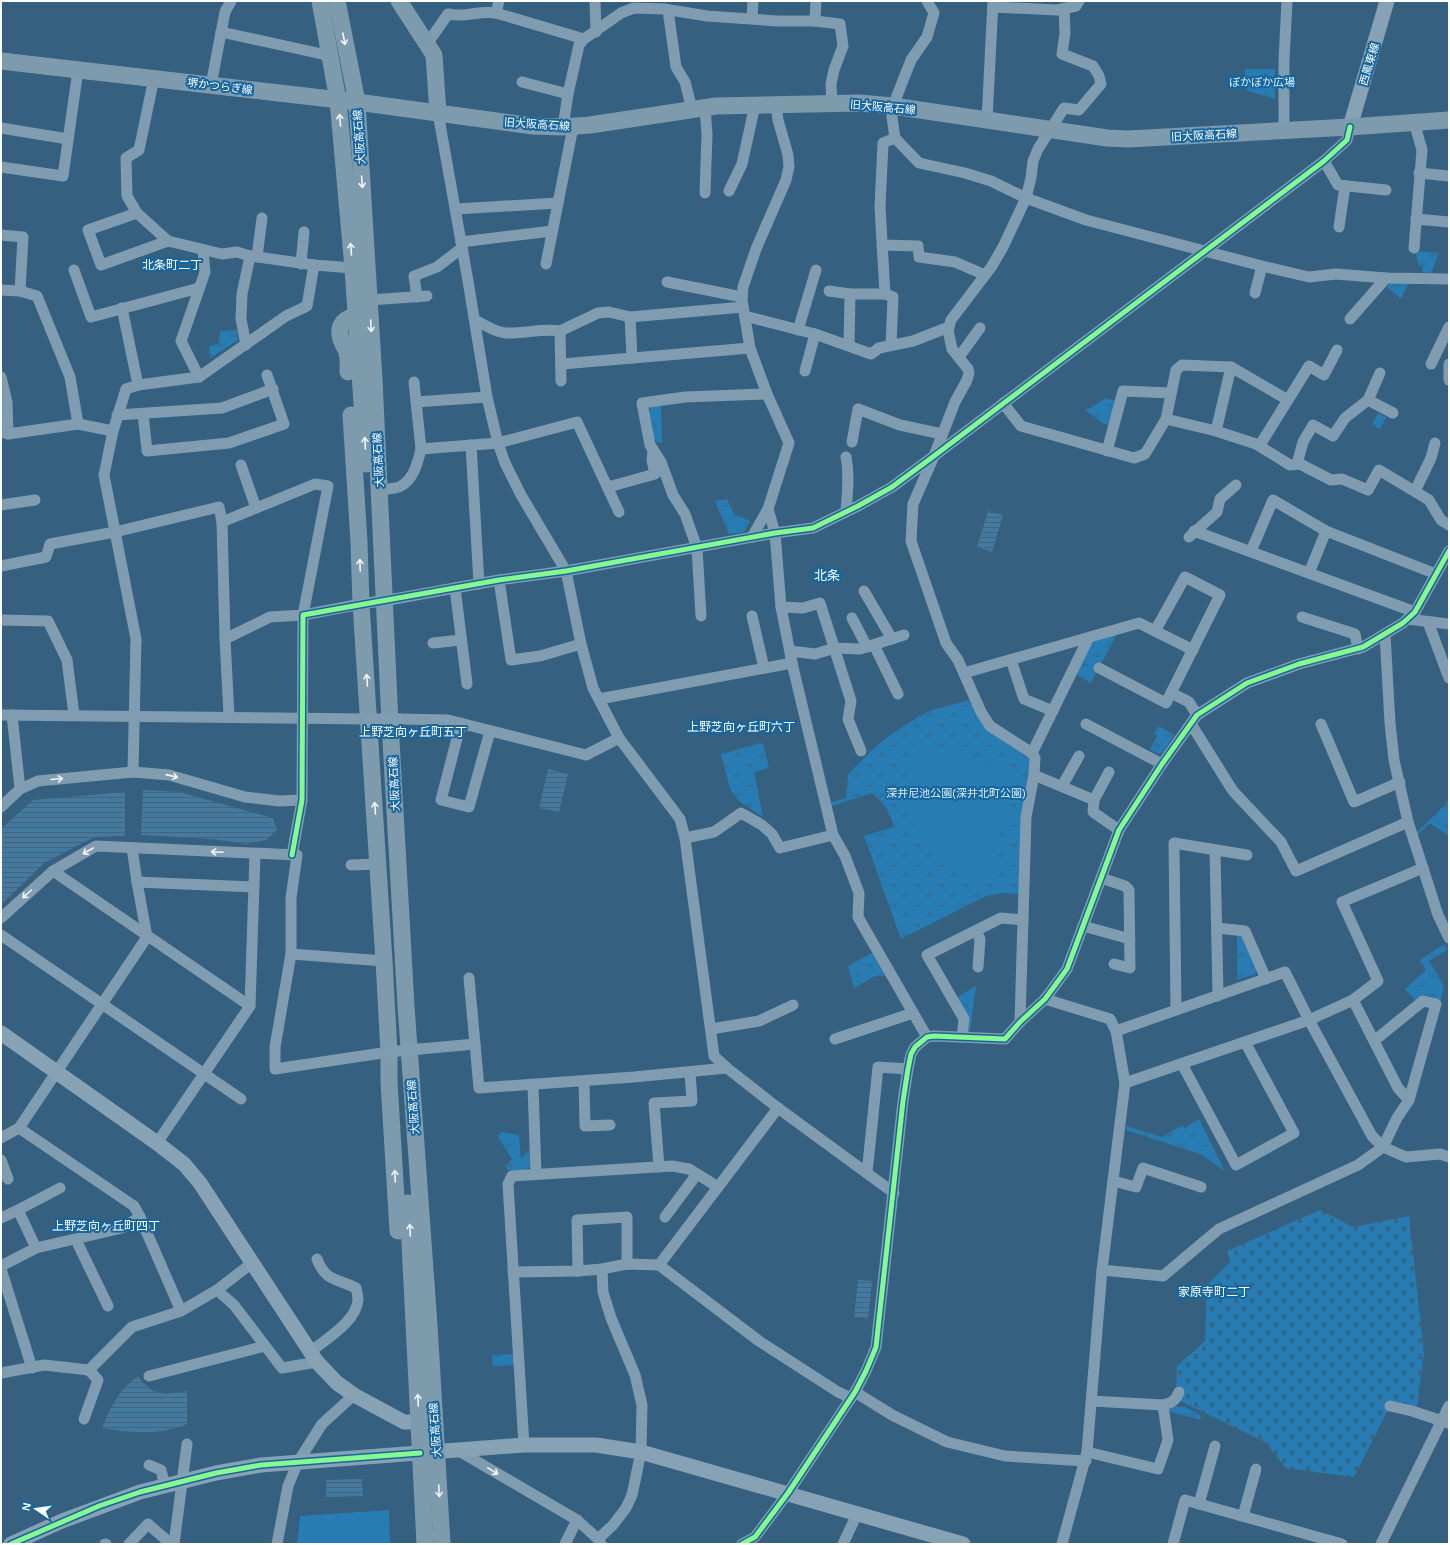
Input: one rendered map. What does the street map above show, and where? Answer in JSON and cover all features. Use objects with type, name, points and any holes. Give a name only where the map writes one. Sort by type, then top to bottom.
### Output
[{"type":"main road","name":"大阪高石線","points":[[320,1],[338,100],[353,268],[421,1325],[419,1422],[428,1452],[442,1544]]},
{"type":"main road","name":"大阪高石線","points":[[337,1],[357,102],[374,379],[390,723],[406,1006],[428,1452],[425,1544]]},
{"type":"main road","points":[[399,1],[434,55],[438,113]]},
{"type":"main road","name":"堺かつらぎ線","points":[[1,61],[357,102],[438,113]]},
{"type":"main road","name":"旧大阪高石線","points":[[438,113],[533,126],[568,127],[716,106],[859,103],[893,106],[1107,138],[1128,139],[1449,120]]},
{"type":"main road","points":[[356,316],[347,318],[342,323],[339,333],[342,344],[347,352],[359,542],[361,604],[390,1052],[389,1082],[401,1280],[421,1325],[435,1308],[436,1292],[400,719],[383,395],[374,379]]},
{"type":"street","points":[[210,85],[225,12],[231,1]]},
{"type":"street","points":[[496,13],[499,1]]},
{"type":"street","points":[[595,1],[596,32]]},
{"type":"street","points":[[752,18],[753,1]]},
{"type":"street","points":[[815,21],[816,1]]},
{"type":"street","points":[[927,1],[934,13],[927,37],[911,60],[893,106],[892,118],[895,138],[919,163],[965,173],[990,181],[1026,198],[1086,220],[1309,277],[1336,274],[1386,278],[1449,279]]},
{"type":"street","points":[[987,120],[993,4],[1057,10],[1076,6],[1079,1]]},
{"type":"street","points":[[1284,130],[1284,60],[1287,1]]},
{"type":"street","name":"西鳳東線","points":[[1350,127],[1387,1]]},
{"type":"street","points":[[666,7],[676,67],[699,108],[707,135],[705,193]]},
{"type":"street","points":[[546,264],[558,203],[568,127],[568,94],[579,45],[584,39],[621,13],[634,8],[666,7],[707,16],[752,18],[777,21],[815,21],[840,24],[844,46],[834,70],[831,84],[832,104]]},
{"type":"street","points":[[1020,1022],[1026,817],[1034,775],[1035,758],[1032,753],[990,726],[981,712],[958,660],[946,643],[911,541],[913,504],[955,402],[967,380],[969,373],[968,369],[952,349],[949,341],[949,327],[951,320],[985,275],[1003,247],[1026,198],[1034,161],[1038,150],[1064,108],[1080,110],[1101,84],[1099,76],[1093,66],[1062,54],[1065,32],[1064,9]]},
{"type":"street","points":[[428,44],[448,14],[459,16],[488,12],[496,13],[584,39]]},
{"type":"street","points":[[221,32],[331,56]]},
{"type":"street","points":[[1,167],[63,176],[78,70]]},
{"type":"street","points":[[154,78],[139,150],[126,158],[127,196],[137,213],[168,241],[222,254],[237,252],[253,257],[314,266],[353,268]]},
{"type":"street","points":[[522,82],[568,94]]},
{"type":"street","points":[[729,191],[742,164],[756,105]]},
{"type":"street","points":[[752,537],[768,509],[789,443],[767,394],[750,348],[743,306],[743,287],[756,249],[786,180],[788,168],[788,155],[778,120],[776,105]]},
{"type":"street","points":[[438,113],[456,209],[487,397],[498,443],[504,463],[566,572],[581,644],[594,688],[599,699],[619,738],[680,819],[685,838],[714,1056],[778,1108],[894,1193]]},
{"type":"street","points":[[1414,122],[1422,150],[1414,248]]},
{"type":"street","points":[[225,639],[270,617],[303,615],[499,580],[566,572],[752,537],[813,528],[846,512],[892,486],[934,456],[1204,250],[1324,161],[1347,140],[1350,127]]},
{"type":"street","points":[[1,128],[68,139]]},
{"type":"street","points":[[885,294],[880,207],[883,143],[895,138]]},
{"type":"street","points":[[1324,161],[1338,185],[1386,190]]},
{"type":"street","points":[[1419,173],[1449,176]]},
{"type":"street","points":[[1339,227],[1345,186]]},
{"type":"street","points":[[456,209],[558,203]]},
{"type":"street","points":[[137,213],[88,230],[101,265],[168,241]]},
{"type":"street","points":[[246,345],[242,312],[242,294],[253,257],[262,218]]},
{"type":"street","points":[[1416,219],[1449,222]]},
{"type":"street","points":[[369,300],[422,296],[414,276],[437,267],[462,245],[552,231]]},
{"type":"street","points":[[301,264],[304,232]]},
{"type":"street","points":[[1,235],[23,236],[20,291]]},
{"type":"street","points":[[882,245],[918,246],[919,257],[955,262],[985,275]]},
{"type":"street","points":[[199,377],[181,341],[205,272],[204,250]]},
{"type":"street","points":[[133,772],[136,639],[104,475],[113,431],[126,390],[138,385],[199,377],[286,316],[307,306],[314,266]]},
{"type":"street","points":[[1255,294],[1262,266]]},
{"type":"street","points":[[74,270],[91,317],[199,288]]},
{"type":"street","points":[[798,330],[816,270]]},
{"type":"street","points":[[1350,319],[1386,278]]},
{"type":"street","points":[[667,282],[743,306],[798,330],[815,334],[871,354],[879,348],[913,341],[949,327]]},
{"type":"street","points":[[1,290],[20,291],[37,296],[70,377],[78,424]]},
{"type":"street","points":[[829,291],[850,294],[885,294],[893,297],[891,345]]},
{"type":"street","points":[[849,346],[850,294]]},
{"type":"street","points":[[475,320],[492,330],[506,333],[550,329],[560,331],[598,312],[609,312],[630,317],[743,306]]},
{"type":"street","points":[[122,308],[138,385]]},
{"type":"street","points":[[630,317],[632,358]]},
{"type":"street","points":[[1431,364],[1449,327]]},
{"type":"street","points":[[959,357],[980,328]]},
{"type":"street","points":[[560,331],[562,382]]},
{"type":"street","points":[[805,371],[815,334]]},
{"type":"street","points":[[562,364],[750,348]]},
{"type":"street","points":[[1260,445],[1309,366],[1324,375],[1337,350]]},
{"type":"street","points":[[1449,364],[1449,380]]},
{"type":"street","points":[[1003,403],[1021,426],[1134,458],[1145,454],[1166,419],[1176,370],[1182,365],[1231,367],[1288,400]]},
{"type":"street","points":[[1216,431],[1231,367]]},
{"type":"street","points":[[1297,464],[1303,442],[1313,425],[1333,436],[1345,418],[1368,400],[1380,373]]},
{"type":"street","points":[[144,414],[147,450],[229,443],[284,424],[267,375]]},
{"type":"street","points":[[1,377],[7,402],[5,433],[78,424],[113,431]]},
{"type":"street","points":[[389,489],[402,486],[411,476],[418,462],[421,449],[414,382]]},
{"type":"street","points":[[118,416],[222,408],[273,389]]},
{"type":"street","points":[[1107,451],[1123,391],[1171,393]]},
{"type":"street","points":[[701,616],[697,548],[685,514],[673,495],[661,462],[650,446],[642,403],[685,398],[767,394]]},
{"type":"street","points":[[416,402],[487,397]]},
{"type":"street","points":[[1368,400],[1393,412]]},
{"type":"street","points":[[852,442],[858,409],[900,425],[942,434]]},
{"type":"street","points":[[1166,419],[1216,431],[1260,445],[1290,465],[1300,464],[1331,480],[1342,479],[1368,490],[1379,470],[1429,500],[1441,520],[1449,525]]},
{"type":"street","points":[[421,449],[498,443],[577,422],[619,512]]},
{"type":"street","points":[[1415,491],[1431,458],[1435,444]]},
{"type":"street","points":[[471,445],[479,584]]},
{"type":"street","points":[[608,487],[655,474],[652,460],[653,450]]},
{"type":"street","points":[[846,457],[848,468],[846,512]]},
{"type":"street","points":[[241,465],[256,508]]},
{"type":"street","points":[[222,522],[315,484],[328,486],[303,615],[304,717],[302,800],[294,855],[291,898],[291,954],[275,1047],[275,1068],[390,1052],[475,1044]]},
{"type":"street","points":[[1236,485],[1220,499],[1217,512],[1192,534],[1251,551],[1428,622],[1449,624]]},
{"type":"street","points":[[1,505],[35,500]]},
{"type":"street","points":[[1251,551],[1273,500],[1326,531],[1436,574]]},
{"type":"street","points":[[1,566],[46,557],[50,544],[115,532],[219,506],[222,522],[225,639],[229,716]]},
{"type":"street","points":[[768,509],[775,533],[781,607],[792,663],[832,835],[845,856],[859,894],[858,917],[927,1037]]},
{"type":"street","points":[[1309,573],[1326,531]]},
{"type":"street","points":[[742,1544],[758,1540],[853,1395],[866,1371],[876,1347],[903,1101],[911,1054],[927,1037],[1005,1039],[1013,1032],[1020,1022],[1045,999],[1067,969],[1119,830],[1162,764],[1194,719],[1247,683],[1299,664],[1358,649],[1385,634],[1411,616],[1449,551]]},
{"type":"street","points":[[1099,668],[1166,703],[1220,595],[1185,577],[1155,631]]},
{"type":"street","points":[[499,580],[511,660],[540,656],[581,644]]},
{"type":"street","points":[[455,588],[466,684]]},
{"type":"street","points":[[864,591],[892,639]]},
{"type":"street","points":[[781,607],[803,608],[820,603],[851,701],[848,719],[861,751]]},
{"type":"street","points":[[752,616],[764,668]]},
{"type":"street","points":[[1302,617],[1355,634],[1358,649]]},
{"type":"street","points":[[852,618],[898,694]]},
{"type":"street","points":[[1,620],[48,621],[67,660],[74,715]]},
{"type":"street","points":[[1428,622],[1449,678]]},
{"type":"street","points":[[964,673],[1088,639],[1139,623],[1193,650]]},
{"type":"street","points":[[1385,634],[1390,723],[1394,760],[1408,822],[1438,915],[1449,938]]},
{"type":"street","points":[[790,650],[815,654],[835,648],[860,650],[904,635]]},
{"type":"street","points":[[1032,753],[1088,639]]},
{"type":"street","points":[[434,643],[461,640]]},
{"type":"street","points":[[1011,660],[1024,699],[1053,711]]},
{"type":"street","points":[[599,699],[792,663]]},
{"type":"street","points":[[1171,693],[1189,702],[1194,719],[1233,791],[1281,842],[1296,871],[1408,822]]},
{"type":"street","points":[[20,789],[6,715],[229,716],[448,720],[586,755],[619,738]]},
{"type":"street","points":[[461,723],[441,800],[462,806],[469,807],[490,730]]},
{"type":"street","points":[[1086,724],[1162,764]]},
{"type":"street","points":[[1321,724],[1354,802],[1400,782]]},
{"type":"street","points":[[1062,786],[1079,756]]},
{"type":"street","points":[[1,807],[20,789],[38,781],[133,772],[169,775],[245,797],[278,801],[302,800]]},
{"type":"street","points":[[1109,772],[1094,800],[1093,812],[1119,830]]},
{"type":"street","points":[[1034,775],[1094,800]]},
{"type":"street","points":[[685,838],[714,832],[741,813],[762,825],[772,834],[780,848],[832,835]]},
{"type":"street","points":[[1176,1010],[1174,843],[1247,855]]},
{"type":"street","points":[[1,918],[53,871],[96,846],[294,855]]},
{"type":"street","points":[[1,1138],[18,1128],[147,937],[132,848]]},
{"type":"street","points":[[1215,850],[1218,996]]},
{"type":"street","points":[[157,1143],[250,1006],[256,854]]},
{"type":"street","points":[[351,866],[379,864]]},
{"type":"street","points":[[1125,1083],[1309,1020],[1353,1000],[1378,981],[1342,902],[1423,868]]},
{"type":"street","points":[[53,871],[147,937],[250,1006]]},
{"type":"street","points":[[1101,878],[1125,886],[1129,890],[1130,968],[1114,964]]},
{"type":"street","points":[[137,882],[254,887]]},
{"type":"street","points":[[962,1037],[964,1019],[927,955],[1001,918],[1023,920]]},
{"type":"street","points":[[1083,926],[1130,939]]},
{"type":"street","points":[[1217,928],[1245,931],[1266,979]]},
{"type":"street","points":[[976,931],[980,939],[978,967]]},
{"type":"street","points":[[1,935],[241,1099]]},
{"type":"street","points":[[291,954],[384,960]]},
{"type":"street","points":[[1116,1031],[1285,972],[1309,1020],[1372,1136],[1383,1147],[1406,1157],[1440,1154],[1449,1157]]},
{"type":"street","points":[[469,978],[479,1088],[533,1086],[727,1068]]},
{"type":"street","points":[[1045,999],[1110,1019],[1116,1031],[1125,1083],[1102,1270],[1092,1401],[1086,1457],[1062,1544]]},
{"type":"street","points":[[1353,1000],[1398,1088],[1409,1100]]},
{"type":"street","points":[[1102,1270],[1163,1276],[1218,1229],[1358,1165],[1383,1147],[1397,1118],[1409,1100],[1436,1004],[1423,1000],[1374,1041]]},
{"type":"street","points":[[711,1029],[759,1021],[793,1005]]},
{"type":"street","points":[[835,1039],[913,1013]]},
{"type":"street","points":[[1,1033],[157,1143],[184,1164],[200,1182],[314,1357],[337,1383],[354,1395],[404,1422],[419,1422]]},
{"type":"street","points":[[1182,1064],[1236,1165],[1294,1133],[1245,1042]]},
{"type":"street","points":[[866,1173],[878,1067],[908,1068]]},
{"type":"street","points":[[659,1166],[654,1103],[692,1101],[690,1072]]},
{"type":"street","points":[[584,1081],[586,1126],[610,1125]]},
{"type":"street","points":[[533,1086],[536,1174]]},
{"type":"street","points":[[659,1265],[778,1108]]},
{"type":"street","points":[[18,1128],[134,1206],[181,1311]]},
{"type":"street","points":[[1,1160],[8,1179]]},
{"type":"street","points":[[524,1445],[508,1184],[512,1176],[672,1166],[689,1169],[718,1186]]},
{"type":"street","points":[[1113,1181],[1136,1187],[1144,1168],[1201,1188]]},
{"type":"street","points":[[665,1217],[697,1174]]},
{"type":"street","points":[[1,1218],[60,1188]]},
{"type":"street","points":[[18,1210],[36,1248]]},
{"type":"street","points":[[1,1266],[36,1248],[76,1240],[122,1228],[140,1217]]},
{"type":"street","points":[[578,1271],[577,1220],[627,1218],[627,1264]]},
{"type":"street","points":[[76,1240],[108,1306]]},
{"type":"street","points":[[217,1290],[234,1305],[282,1368],[314,1357],[346,1324],[354,1312],[358,1300],[356,1288],[337,1282],[325,1273],[317,1259]]},
{"type":"street","points":[[89,1370],[132,1327],[181,1311],[217,1290],[252,1263]]},
{"type":"street","points":[[513,1272],[578,1271],[602,1269],[627,1264],[659,1265],[759,1341],[838,1392],[853,1395],[948,1442],[1004,1456],[1086,1457],[1158,1469],[1168,1440],[1164,1405]]},
{"type":"street","points":[[1,1269],[32,1368]]},
{"type":"street","points":[[460,1451],[577,1520],[600,1541],[614,1525],[626,1508],[632,1495],[641,1452],[642,1405],[635,1375],[611,1318],[603,1292],[602,1269]]},
{"type":"street","points":[[149,1376],[265,1346]]},
{"type":"street","points":[[1,1373],[44,1365],[89,1370],[98,1380],[84,1419]]},
{"type":"street","points":[[1092,1401],[1164,1405],[1170,1404],[1176,1399],[1179,1392]]},
{"type":"street","points":[[277,1544],[288,1486],[298,1462],[322,1424],[354,1395]]},
{"type":"street","points":[[1390,1406],[1412,1411],[1446,1422]]},
{"type":"street","points":[[1381,1544],[1446,1422],[1449,1406]]},
{"type":"street","points":[[174,1544],[187,1444]]},
{"type":"street","points":[[11,1544],[99,1506],[140,1492],[216,1473],[261,1465],[524,1445],[596,1445],[641,1452],[788,1493],[857,1514],[933,1540],[963,1544]]},
{"type":"street","points":[[1199,1504],[1215,1446]]},
{"type":"street","points":[[149,1465],[161,1470],[165,1486]]},
{"type":"street","points":[[1244,1516],[1256,1469]]},
{"type":"street","points":[[1173,1544],[1185,1500],[1342,1544]]},
{"type":"street","points":[[843,1544],[857,1514]]},
{"type":"street","points":[[565,1544],[577,1520]]},
{"type":"street","points":[[129,1544],[148,1524],[170,1544]]},
{"type":"green space","name":"ぽかぽか広場","points":[[1245,69],[1275,69],[1275,99],[1248,91],[1245,87]]},
{"type":"green space","points":[[1415,251],[1439,253],[1431,273],[1422,272],[1422,266],[1419,266]]},
{"type":"green space","points":[[1391,282],[1409,282],[1401,299],[1387,287]]},
{"type":"green space","points":[[237,330],[238,340],[210,358],[209,347],[219,343],[220,331]]},
{"type":"green space","points":[[1106,398],[1116,401],[1109,426],[1085,410]]},
{"type":"green space","points":[[661,405],[662,442],[658,443],[654,438],[649,411],[652,406]]},
{"type":"green space","points":[[1378,413],[1386,417],[1380,429],[1372,425]]},
{"type":"green space","points":[[727,499],[734,514],[750,521],[744,532],[729,534],[715,501]]},
{"type":"green space","points":[[1117,634],[1091,683],[1073,673],[1089,643]]},
{"type":"green space","name":"深井尼池公園(深井北町公園)","points":[[969,700],[983,726],[1028,757],[1031,764],[1020,894],[1004,893],[986,896],[901,939],[864,836],[894,827],[891,817],[880,800],[872,793],[831,806],[830,803],[846,798],[848,775],[884,740],[928,712]]},
{"type":"green space","points":[[1159,726],[1174,735],[1163,752],[1158,754],[1150,749],[1158,735],[1154,734]]},
{"type":"green space","points":[[922,742],[1011,772],[1017,782],[988,875],[983,878],[972,880],[964,877],[947,865],[923,840],[914,823],[907,793],[907,771],[910,752],[915,745]]},
{"type":"green space","points":[[761,743],[763,744],[769,768],[754,772],[763,817],[740,802],[730,789],[721,754]]},
{"type":"green space","points":[[1449,798],[1449,836],[1430,823],[1416,836],[1416,833],[1444,806]]},
{"type":"green space","points":[[1237,933],[1241,936],[1257,970],[1255,974],[1237,980]]},
{"type":"green space","points":[[1444,944],[1448,949],[1429,961],[1444,986],[1441,1000],[1422,995],[1416,1001],[1405,989],[1426,970],[1420,960]]},
{"type":"green space","points":[[872,953],[885,976],[875,976],[854,988],[848,966]]},
{"type":"green space","points":[[976,986],[970,1032],[966,1028],[956,998]]},
{"type":"green space","points":[[1199,1119],[1225,1171],[1200,1154],[1126,1130],[1126,1126],[1162,1137],[1183,1125],[1184,1128]]},
{"type":"green space","points":[[503,1132],[519,1135],[521,1158],[529,1150],[530,1167],[526,1170],[508,1170],[505,1166],[512,1159],[497,1135]]},
{"type":"green space","points":[[1320,1210],[1353,1227],[1409,1216],[1424,1354],[1417,1407],[1390,1406],[1354,1477],[1286,1468],[1265,1442],[1176,1399],[1177,1366],[1205,1341],[1207,1285],[1230,1262],[1227,1251]]},
{"type":"green space","points":[[513,1354],[514,1365],[493,1366],[492,1355]]},
{"type":"green space","points":[[1169,1406],[1186,1407],[1201,1416],[1200,1420],[1169,1411]]},
{"type":"green space","points":[[389,1510],[390,1544],[297,1544],[300,1516]]},
{"type":"shaded area","points":[[988,511],[1003,515],[992,552],[977,547]]},
{"type":"shaded area","points":[[548,769],[568,774],[559,812],[539,808]]},
{"type":"shaded area","points":[[143,790],[179,792],[273,818],[277,830],[266,840],[246,844],[212,839],[141,835]]},
{"type":"shaded area","points":[[125,792],[125,836],[94,837],[44,863],[1,905],[1,829],[33,800]]},
{"type":"shaded area","points":[[858,1280],[872,1281],[868,1319],[854,1317]]},
{"type":"shaded area","points":[[138,1376],[149,1388],[159,1393],[165,1394],[187,1391],[187,1424],[176,1428],[155,1432],[134,1432],[102,1428],[120,1393]]},
{"type":"shaded area","points":[[362,1479],[363,1496],[326,1497],[326,1480]]},
{"type":"cycle path","points":[[292,855],[302,800],[303,615],[499,580],[566,571],[775,533],[813,528],[858,506],[892,487],[934,456],[1324,161],[1347,140],[1350,127]]},
{"type":"cycle path","points":[[742,1544],[755,1537],[788,1493],[855,1392],[876,1347],[903,1101],[911,1054],[915,1047],[927,1037],[934,1036],[1005,1039],[1020,1022],[1045,999],[1067,969],[1119,830],[1162,764],[1197,715],[1247,683],[1299,664],[1363,647],[1403,623],[1415,612],[1449,551]]},
{"type":"cycle path","points":[[11,1544],[99,1506],[140,1492],[216,1473],[261,1465],[420,1453]]},
{"type":"district","name":"北条町二丁","points":[[172,265]]},
{"type":"district","name":"北条","points":[[827,575]]},
{"type":"district","name":"上野芝向ヶ丘町六丁","points":[[741,727]]},
{"type":"district","name":"上野芝向ヶ丘町五丁","points":[[413,732]]},
{"type":"district","name":"上野芝向ヶ丘町四丁","points":[[106,1226]]},
{"type":"district","name":"家原寺町二丁","points":[[1214,1292]]}]
